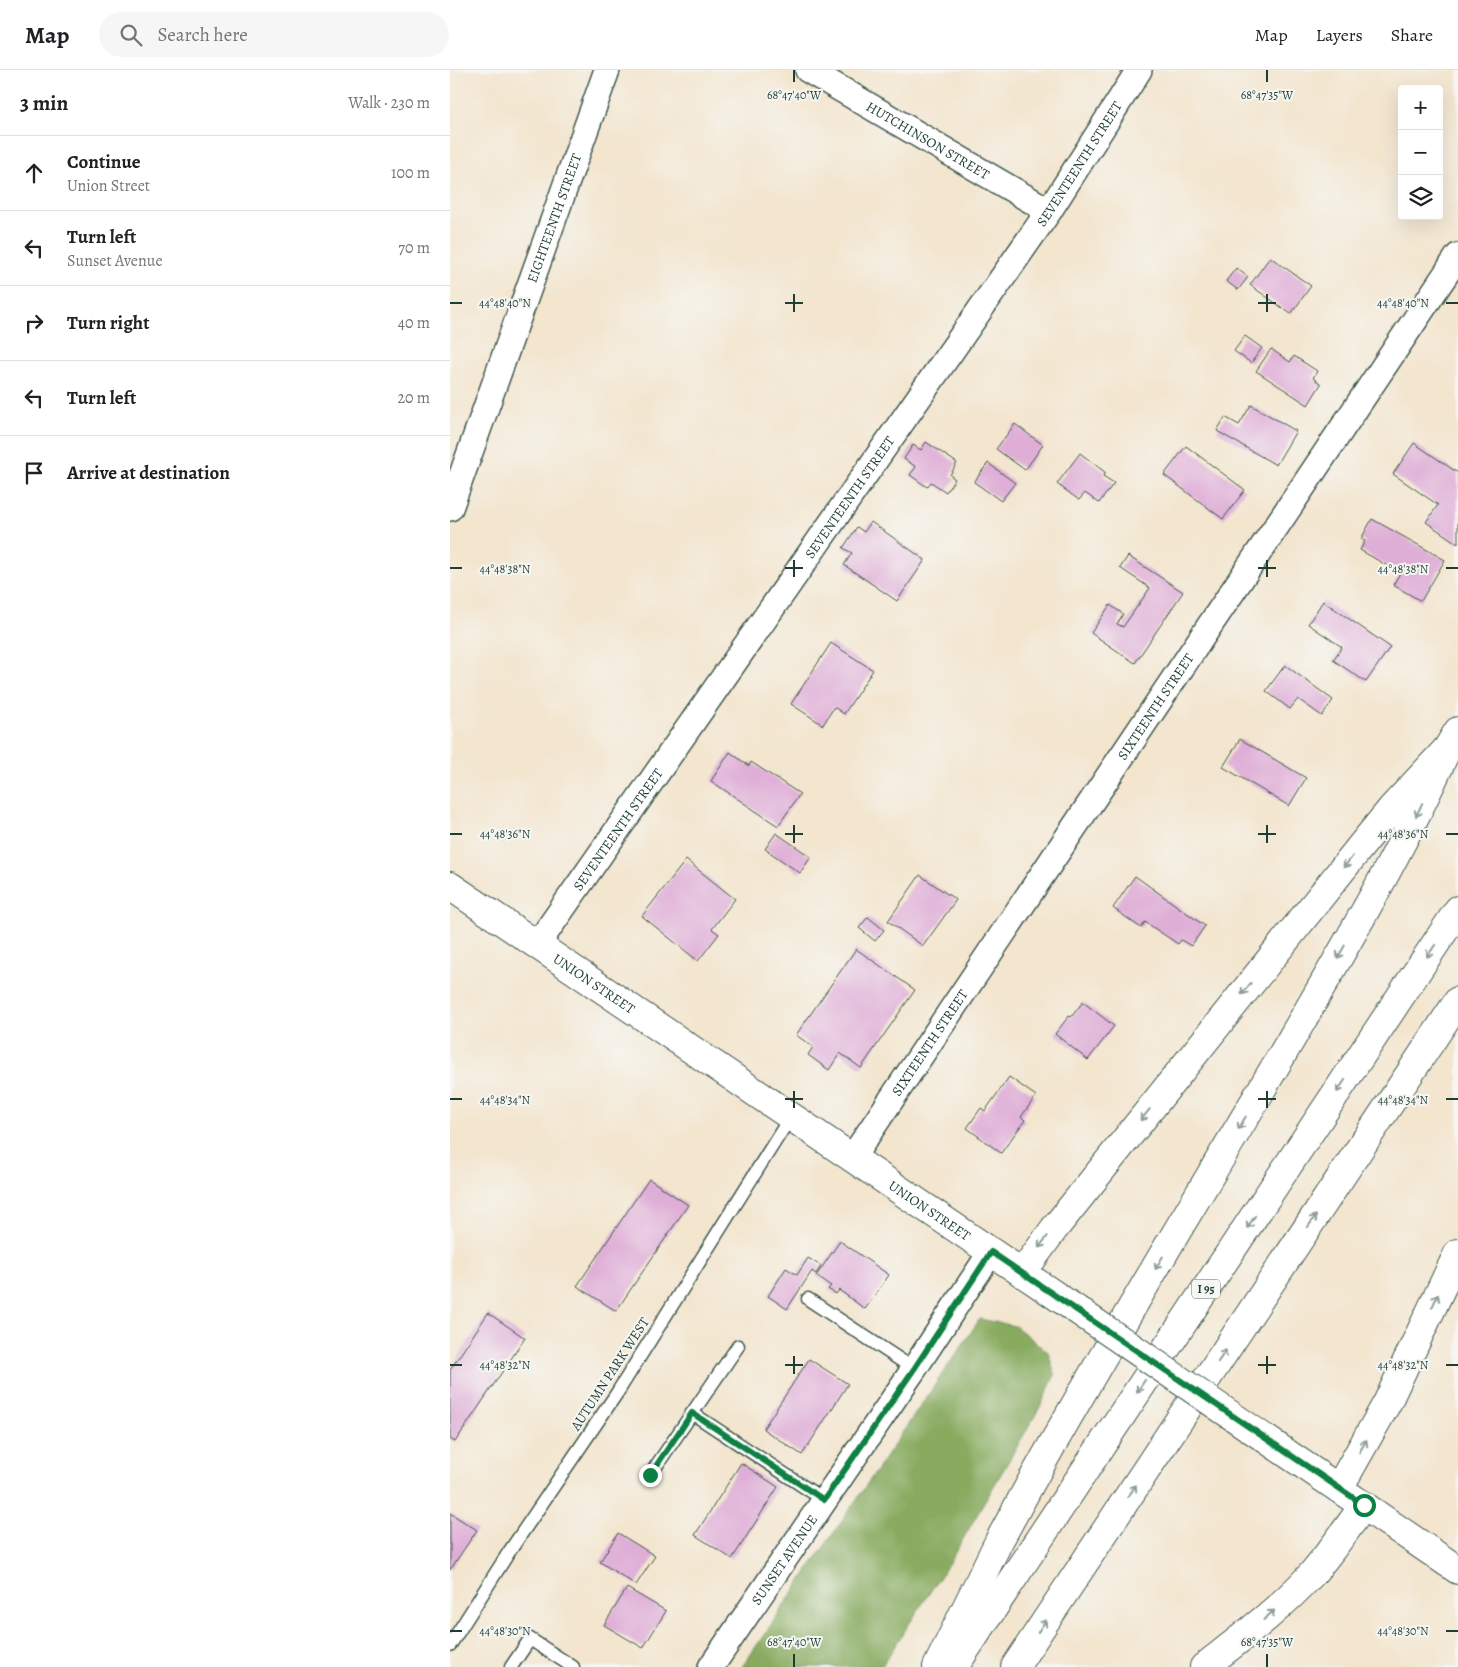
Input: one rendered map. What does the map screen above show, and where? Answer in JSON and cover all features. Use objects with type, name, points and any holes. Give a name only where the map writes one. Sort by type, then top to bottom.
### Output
[{"type":"main road","points":[[1022,1273],[1054,1229],[1365,841],[1452,740]]},
{"type":"main road","points":[[937,1667],[990,1558],[1029,1486],[1304,1017],[1397,852],[1452,740]]},
{"type":"main road","name":"UNION STREET","points":[[450,886],[1458,1570]]},
{"type":"main road","name":"I 95","points":[[954,1667],[1458,910]]},
{"type":"main road","points":[[1014,1667],[1458,1001]]},
{"type":"main road","points":[[1339,1488],[1387,1403],[1458,1252]]},
{"type":"main road","points":[[1204,1667],[1256,1627],[1305,1580],[1327,1555],[1364,1505]]},
{"type":"street","name":"EIGHTEENTH STREET","points":[[450,508],[607,70]]},
{"type":"street","name":"HUTCHINSON STREET","points":[[808,70],[1048,211]]},
{"type":"street","name":"SEVENTEENTH STREET","points":[[538,945],[1048,211],[1139,70]]},
{"type":"street","name":"SIXTEENTH STREET","points":[[852,1158],[1458,256]]},
{"type":"street","name":"SUNSET AVENUE","points":[[711,1667],[914,1369],[991,1252]]},
{"type":"lane","name":"AUTUMN PARK WEST","points":[[450,1645],[509,1552],[617,1393],[791,1116]]},
{"type":"lane","points":[[808,1300],[914,1369]]},
{"type":"lane","points":[[650,1475],[738,1346]]},
{"type":"lane","points":[[692,1413],[824,1500]]},
{"type":"lane","points":[[511,1667],[530,1639],[573,1667]]},
{"type":"green space","points":[[980,1319],[1015,1326],[1048,1352],[1055,1375],[1040,1407],[949,1563],[881,1667],[742,1667]]},
{"type":"building","points":[[1270,257],[1311,286],[1291,314],[1250,285]]},
{"type":"building","points":[[1236,268],[1248,277],[1238,290],[1226,281]]},
{"type":"building","points":[[1245,336],[1262,348],[1251,363],[1234,351]]},
{"type":"building","points":[[1271,349],[1290,362],[1294,356],[1317,371],[1313,378],[1321,384],[1308,405],[1256,371]]},
{"type":"building","points":[[1251,405],[1296,431],[1276,465],[1217,431],[1225,417],[1239,425]]},
{"type":"building","points":[[1015,424],[1043,445],[1025,470],[996,449]]},
{"type":"building","points":[[926,442],[957,463],[950,475],[955,479],[946,492],[931,482],[927,487],[910,475],[916,467],[904,459],[913,445],[921,450]]},
{"type":"building","points":[[1414,443],[1458,473],[1458,544],[1426,522],[1438,505],[1393,474]]},
{"type":"building","points":[[1186,446],[1245,490],[1223,519],[1164,475]]},
{"type":"building","points":[[1080,453],[1106,473],[1103,476],[1114,483],[1099,503],[1085,493],[1079,500],[1057,484]]},
{"type":"building","points":[[988,463],[1015,483],[1001,501],[974,482]]},
{"type":"building","points":[[1372,519],[1445,560],[1421,601],[1393,585],[1400,573],[1360,550],[1365,541],[1361,539]]},
{"type":"building","points":[[871,522],[925,560],[897,601],[844,565],[852,553],[843,548],[857,527],[864,532]]},
{"type":"building","points":[[1128,556],[1183,592],[1135,663],[1091,633],[1110,605],[1123,614],[1117,624],[1123,627],[1150,588],[1120,568]]},
{"type":"building","points":[[1323,601],[1390,647],[1366,682],[1333,660],[1342,647],[1308,624]]},
{"type":"building","points":[[831,643],[873,670],[844,714],[834,707],[823,725],[791,704]]},
{"type":"building","points":[[1285,665],[1333,700],[1322,716],[1298,699],[1290,709],[1266,691]]},
{"type":"building","points":[[1240,739],[1306,778],[1289,806],[1223,767]]},
{"type":"building","points":[[730,752],[749,766],[751,762],[800,794],[778,826],[711,781]]},
{"type":"building","points":[[776,833],[811,857],[800,873],[765,849]]},
{"type":"building","points":[[686,860],[735,899],[712,929],[719,934],[698,961],[642,916]]},
{"type":"building","points":[[920,875],[956,900],[923,946],[888,921]]},
{"type":"building","points":[[1135,876],[1205,926],[1191,946],[1181,940],[1178,944],[1145,922],[1141,928],[1113,908]]},
{"type":"building","points":[[868,917],[884,930],[875,941],[859,928]]},
{"type":"building","points":[[856,949],[915,990],[861,1068],[840,1053],[829,1070],[808,1055],[813,1047],[796,1035]]},
{"type":"building","points":[[1083,1002],[1114,1026],[1088,1060],[1055,1034]]},
{"type":"building","points":[[1009,1077],[1036,1096],[1021,1117],[1025,1120],[1001,1153],[967,1128],[981,1108],[985,1111]]},
{"type":"building","points":[[649,1179],[688,1205],[616,1311],[577,1286]]},
{"type":"building","points":[[840,1241],[889,1275],[865,1309],[839,1290],[836,1294],[828,1289],[831,1286],[816,1276]]},
{"type":"building","points":[[808,1258],[821,1266],[816,1274],[812,1271],[787,1309],[768,1296],[786,1268],[797,1275]]},
{"type":"building","points":[[488,1313],[525,1338],[455,1442],[450,1439],[450,1370]]},
{"type":"building","points":[[809,1359],[848,1384],[802,1455],[763,1429]]},
{"type":"building","points":[[741,1463],[778,1487],[732,1559],[695,1535]]},
{"type":"building","points":[[450,1513],[477,1530],[450,1570]]},
{"type":"building","points":[[618,1533],[655,1556],[636,1585],[600,1562]]},
{"type":"building","points":[[627,1588],[666,1611],[643,1648],[604,1625]]},
{"type":"route","points":[[650,1475],[692,1413],[824,1500],[991,1252],[1364,1505]]}]
